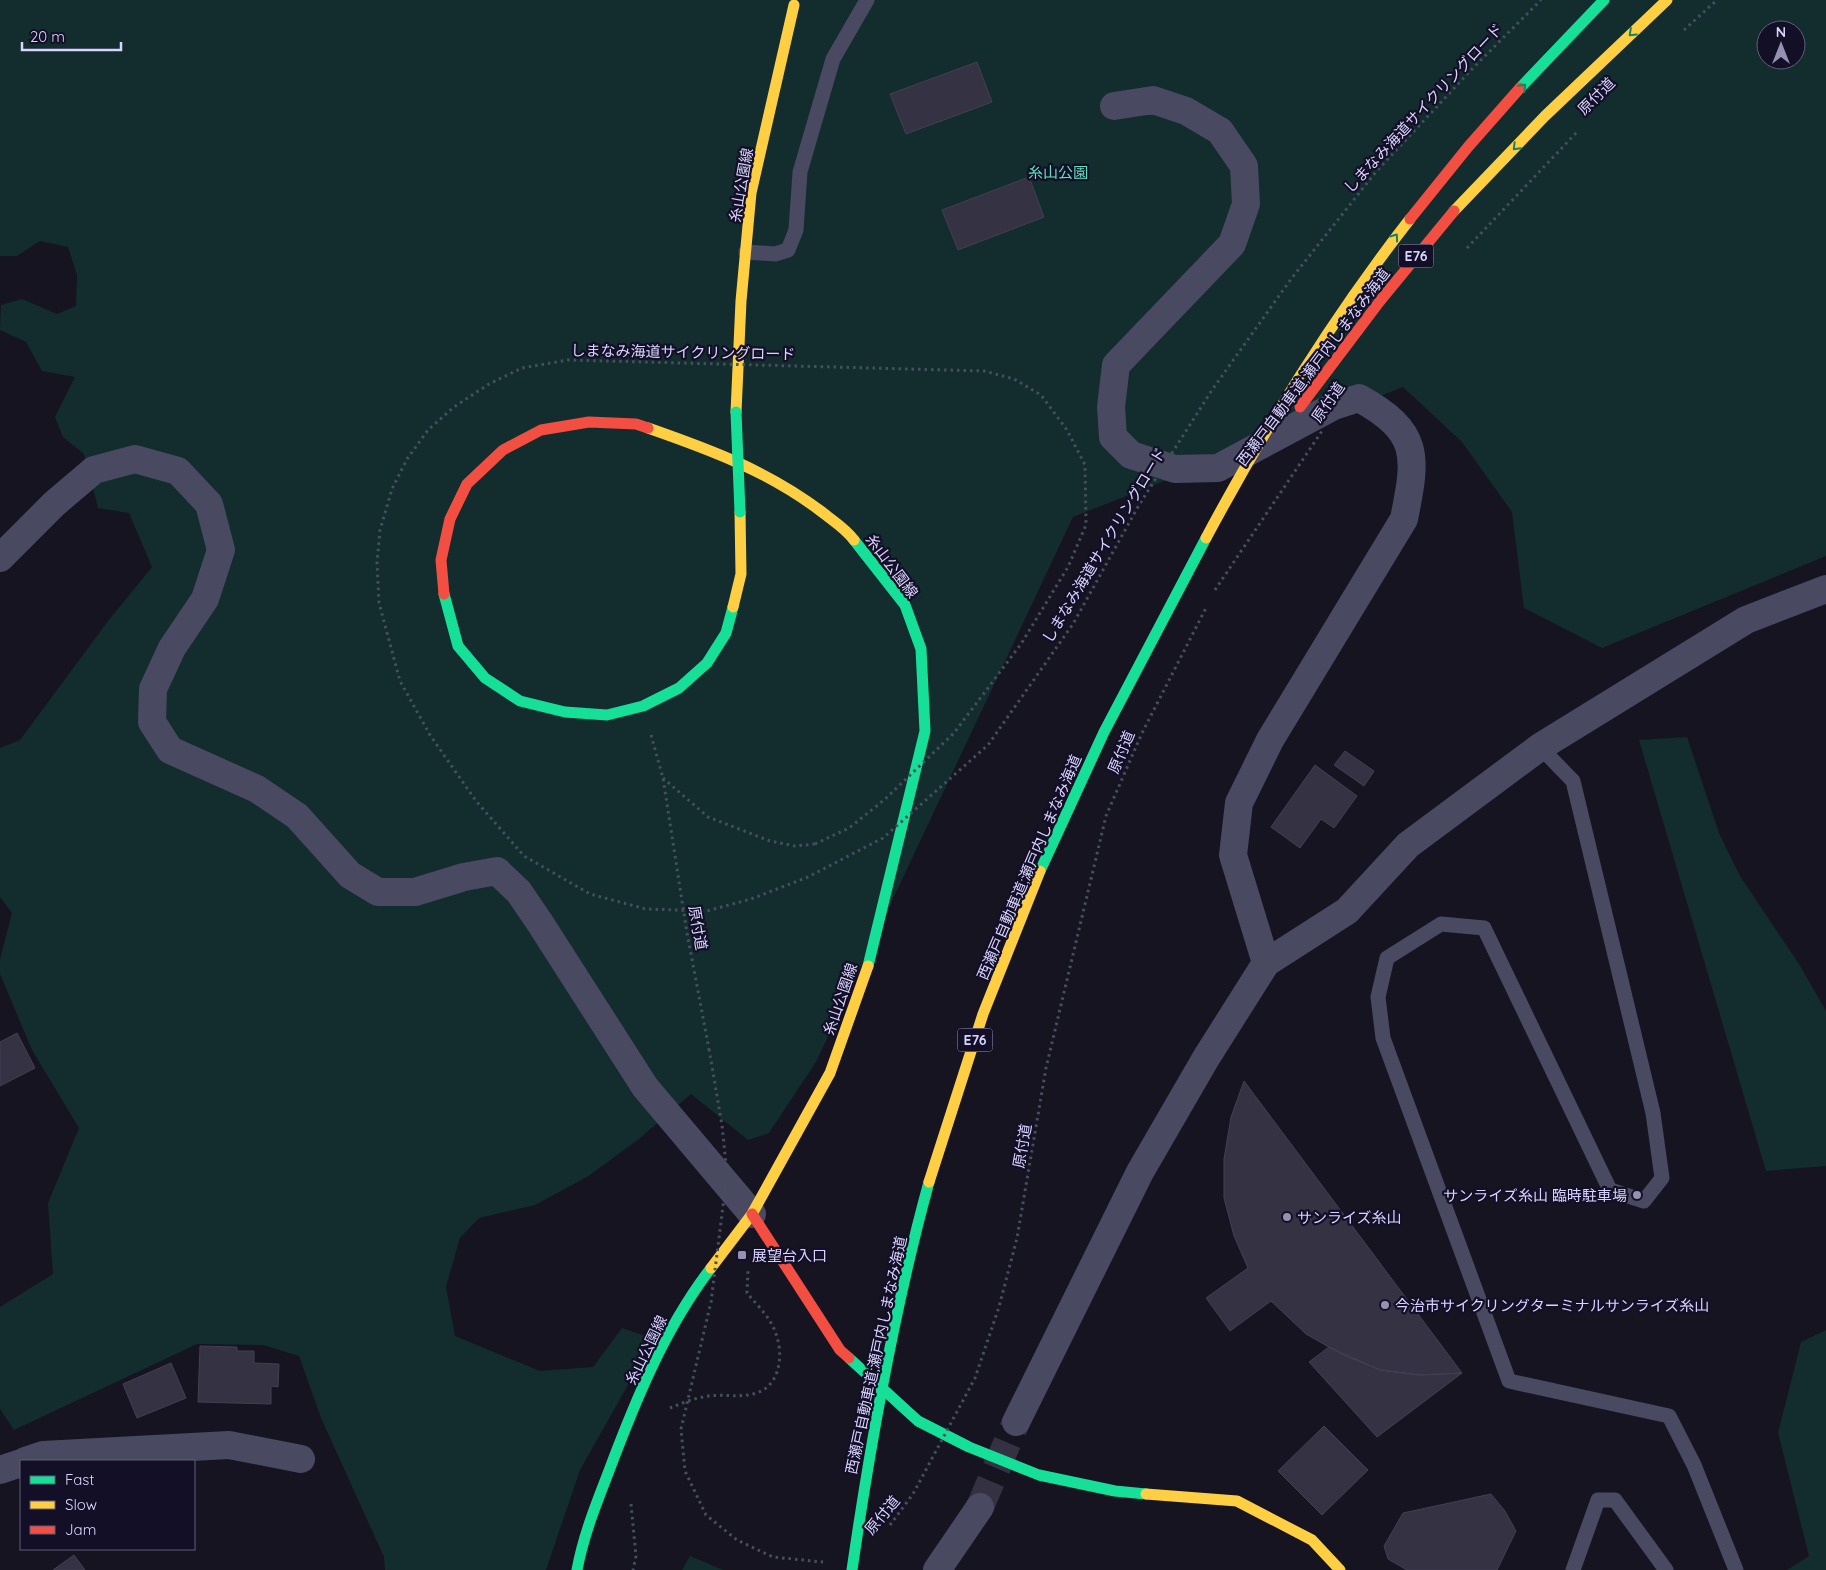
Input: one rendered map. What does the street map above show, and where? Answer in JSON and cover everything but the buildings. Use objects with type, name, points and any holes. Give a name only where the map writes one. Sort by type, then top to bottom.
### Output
[{"type":"main road","name":"西瀬戸自動車道;瀬戸内しまなみ海道","points":[[852,1570],[875,1427],[902,1288],[935,1160],[980,1025],[1017,925],[1063,817],[1113,711],[1273,417],[1334,323],[1402,228],[1478,135],[1604,0]]},
{"type":"main road","name":"西瀬戸自動車道;瀬戸内しまなみ海道","points":[[1202,545],[1365,319],[1431,238],[1506,157],[1611,52],[1667,0]]},
{"type":"main road","name":"糸山公園線","points":[[577,1570],[582,1544],[621,1439],[659,1354],[692,1293],[752,1214],[830,1073],[867,970],[925,730],[921,649],[904,606],[882,574],[847,531],[798,494],[722,454],[636,424],[589,422],[541,430],[503,450],[467,484],[450,519],[441,560],[444,600],[458,646],[485,678],[520,701],[565,712],[607,715],[643,706],[679,688],[707,663],[726,633],[741,574],[740,512],[736,412],[741,301],[752,193],[794,6]]},
{"type":"main road","points":[[752,1214],[840,1350],[918,1421],[970,1447],[1039,1475],[1115,1490],[1236,1501],[1312,1540],[1340,1570]]},
{"type":"street","points":[[1114,106],[1153,100],[1186,111],[1220,131],[1244,166],[1246,204],[1232,244],[1116,365],[1111,407],[1113,437],[1131,455],[1175,469],[1218,468],[1334,406],[1359,398],[1384,412],[1402,429],[1411,449],[1411,481],[1404,519],[1270,740],[1239,803],[1233,855],[1266,963]]},
{"type":"street","points":[[0,558],[54,504],[94,470],[135,459],[178,471],[209,504],[221,550],[205,599],[172,648],[153,689],[152,722],[170,750],[257,790],[297,816],[350,875],[378,892],[415,892],[464,877],[497,871],[519,892],[645,1087],[752,1214]]},
{"type":"street","points":[[1016,1422],[1140,1172],[1206,1058],[1266,963],[1347,911],[1408,845],[1540,748],[1746,620],[1826,589]]},
{"type":"street","points":[[28,1460],[43,1455],[229,1445],[301,1459]]},
{"type":"street","points":[[0,1470],[20,1463]]},
{"type":"street","points":[[937,1570],[980,1507]]},
{"type":"lane","points":[[746,252],[775,254],[788,250],[796,230],[800,172],[833,59],[868,0]]},
{"type":"lane","points":[[1540,748],[1573,781],[1653,1113],[1662,1178],[1644,1201],[1610,1190],[1484,928],[1441,924],[1387,958],[1378,997],[1383,1038],[1510,1381],[1669,1416],[1694,1465],[1736,1570]]},
{"type":"lane","points":[[1574,1570],[1598,1500],[1615,1500],[1666,1570]]},
{"type":"path","name":"しまなみ海道サイクリングロード","points":[[663,778],[708,817],[770,841],[795,846],[815,844],[849,828],[884,800],[954,733],[1021,644],[1068,567],[1086,525],[1085,465],[1067,430],[1041,395],[1014,379],[984,371],[568,360],[522,368],[489,384],[454,407],[428,430],[407,459],[392,489],[380,530],[377,564],[379,603],[400,681],[430,735],[476,801],[524,856],[590,894],[646,909],[707,911],[752,899],[808,877],[883,838],[988,745],[1073,624],[1139,505],[1207,398],[1290,279],[1376,172],[1473,68],[1541,0]]},
{"type":"path","points":[[1680,33],[1717,0]]},
{"type":"path","name":"原付道","points":[[1464,250],[1579,129]]},
{"type":"path","name":"原付道","points":[[1214,592],[1326,424]]},
{"type":"path","name":"原付道","points":[[887,1528],[913,1494],[975,1378],[1017,1238],[1046,1068],[1106,816],[1142,733],[1209,601]]},
{"type":"path","name":"原付道","points":[[643,706],[663,778],[687,932],[722,1125],[726,1174],[711,1302],[681,1429],[685,1471],[706,1515],[737,1540],[773,1557],[827,1563]]},
{"type":"path","points":[[664,1415],[670,1408],[703,1397],[754,1394],[770,1385],[779,1369],[780,1351],[776,1333],[747,1293],[749,1263]]},
{"type":"path","points":[[631,1499],[636,1556],[633,1570]]},
{"type":"green space","name":"糸山公園","points":[[0,0],[1826,0],[1826,556],[1602,648],[1524,608],[1512,512],[1462,442],[1403,387],[1073,517],[816,1062],[769,1133],[748,1140],[691,1094],[639,1139],[587,1177],[535,1205],[479,1218],[460,1238],[446,1287],[455,1336],[540,1371],[593,1367],[622,1328],[654,1339],[580,1470],[546,1570],[385,1570],[384,1557],[321,1418],[299,1356],[263,1345],[197,1344],[14,1430],[0,1409],[0,1307],[53,1274],[48,1203],[79,1128],[32,1050],[0,974],[0,959],[12,913],[0,897],[0,748],[20,740],[108,621],[152,567],[129,513],[98,508],[84,454],[63,437],[55,417],[75,377],[42,371],[26,342],[0,330],[1,305],[22,299],[57,314],[76,306],[77,275],[68,247],[40,241],[17,256],[0,256]]},
{"type":"green space","points":[[1687,737],[1719,833],[1740,876],[1799,964],[1826,1011],[1826,1166],[1766,1171],[1639,740]]},
{"type":"green space","points":[[1826,1330],[1826,1570],[1787,1570],[1809,1556],[1778,1433],[1801,1342]]},
{"type":"green space","points":[[690,1556],[721,1569],[724,1570],[682,1570]]},
{"type":"tunnel","points":[[980,1507],[1016,1422]]},
{"type":"traffic: fast","points":[[1520,88],[1604,0]]},
{"type":"traffic: fast","points":[[736,412],[740,512]]},
{"type":"traffic: fast","points":[[1040,871],[1104,732],[1206,538]]},
{"type":"traffic: fast","points":[[854,540],[905,605],[921,649],[925,731],[868,966]]},
{"type":"traffic: fast","points":[[444,594],[458,646],[485,678],[520,701],[565,712],[607,715],[643,706],[679,688],[707,663],[726,633],[733,607]]},
{"type":"traffic: fast","points":[[852,1570],[884,1375],[916,1230],[929,1182]]},
{"type":"traffic: fast","points":[[577,1570],[594,1511],[639,1395],[679,1316],[711,1268]]},
{"type":"traffic: fast","points":[[849,1358],[918,1421],[969,1447],[1039,1475],[1115,1491],[1146,1494]]},
{"type":"traffic: slow","points":[[1454,211],[1545,116],[1667,0]]},
{"type":"traffic: slow","points":[[736,412],[741,301],[751,193],[794,5]]},
{"type":"traffic: slow","points":[[1206,538],[1252,455],[1301,374],[1354,295],[1410,219]]},
{"type":"traffic: slow","points":[[648,428],[717,453],[760,473],[822,512],[854,540]]},
{"type":"traffic: slow","points":[[733,607],[741,574],[740,512]]},
{"type":"traffic: slow","points":[[929,1182],[983,1014],[1040,871]]},
{"type":"traffic: slow","points":[[711,1268],[752,1214],[830,1073],[868,966]]},
{"type":"traffic: slow","points":[[1146,1494],[1237,1501],[1312,1540],[1340,1570]]},
{"type":"traffic: jam","points":[[1410,219],[1468,147],[1520,88]]},
{"type":"traffic: jam","points":[[1300,407],[1380,301],[1454,211]]},
{"type":"traffic: jam","points":[[444,594],[441,560],[450,519],[467,484],[503,450],[541,430],[589,422],[636,424],[648,428]]},
{"type":"traffic: jam","points":[[752,1214],[840,1350],[849,1358]]},
{"type":"place","name":"サンライズ糸山 臨時駐車場","points":[[1637,1195]]},
{"type":"place","name":"サンライズ糸山","points":[[1287,1217]]},
{"type":"place","name":"展望台入口","points":[[742,1255]]},
{"type":"place","name":"今治市サイクリングターミナルサンライズ糸山","points":[[1385,1305]]}]
